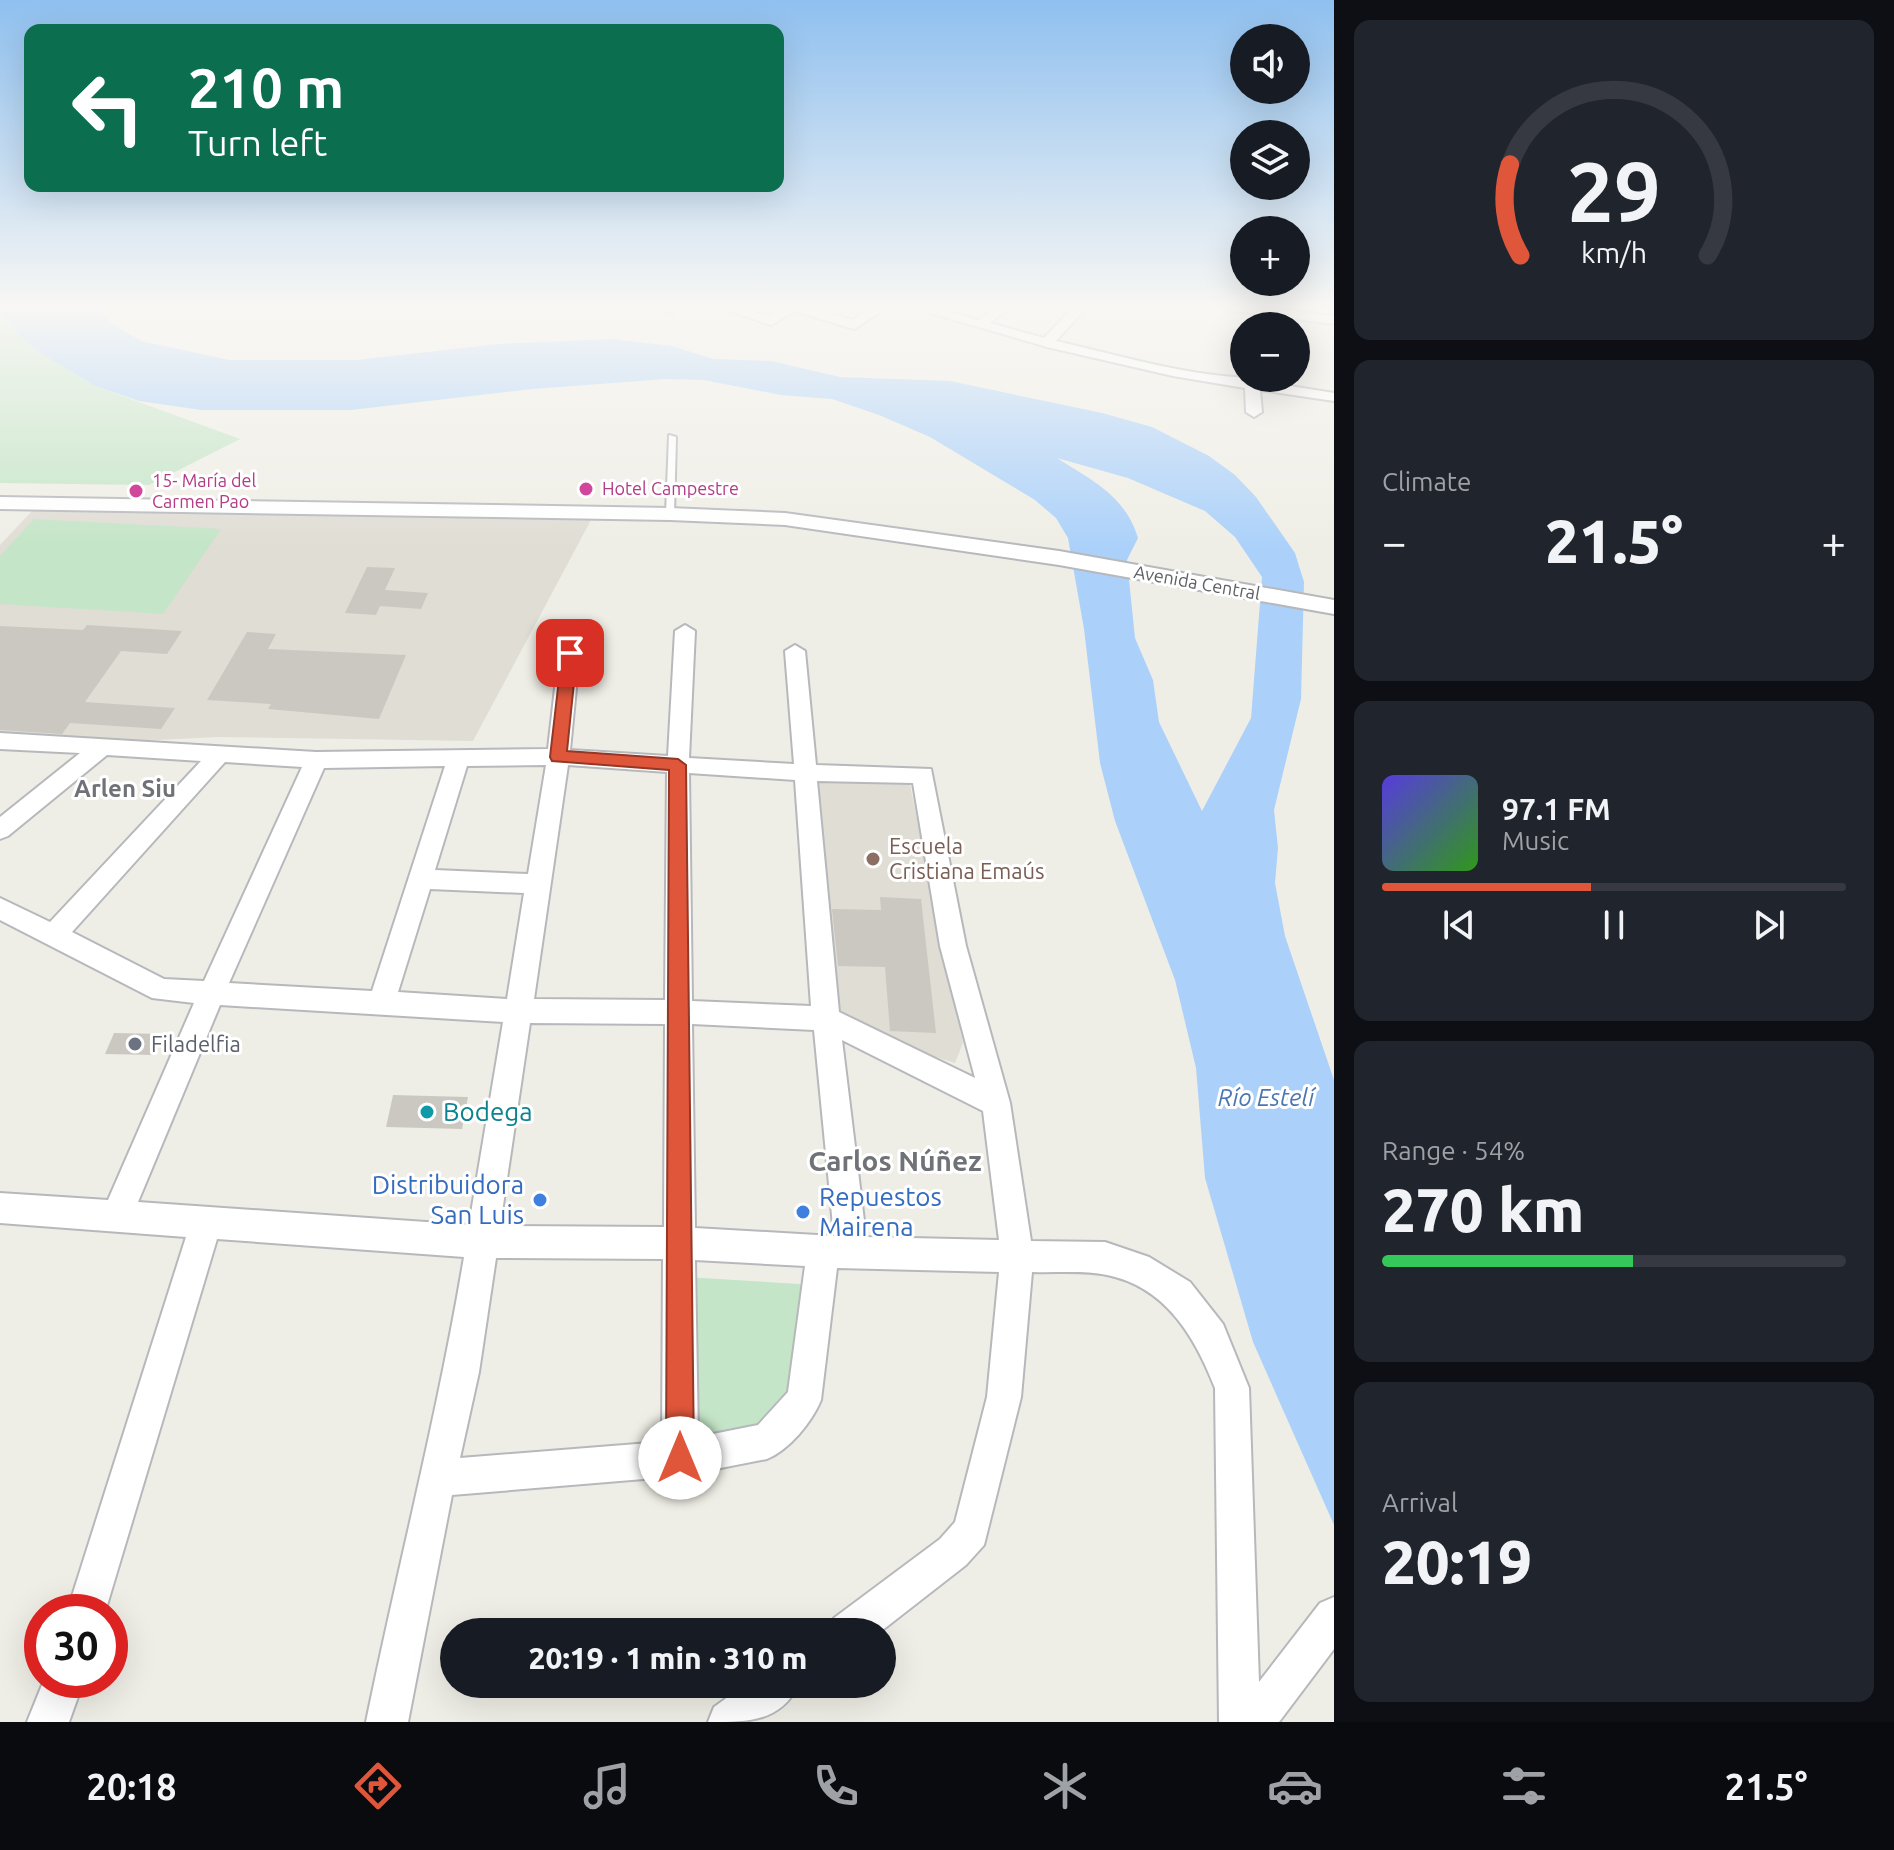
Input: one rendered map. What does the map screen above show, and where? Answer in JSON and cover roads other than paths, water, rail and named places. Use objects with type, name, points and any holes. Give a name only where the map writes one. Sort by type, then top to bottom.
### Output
[{"type":"street","points":[[1253,392],[1254,412]]},
{"type":"street","points":[[1307,392],[1334,397]]},
{"type":"street","name":"Avenida Central","points":[[0,503],[670,514],[819,522],[1059,558],[1334,607]]},
{"type":"street","points":[[387,1722],[462,1372],[558,757],[572,627]]},
{"type":"street","points":[[680,1458],[678,765],[685,631]]},
{"type":"street","points":[[437,1478],[680,1458],[767,1441],[804,1400],[838,1252],[826,1019],[795,651]]},
{"type":"street","points":[[0,741],[316,760],[558,757],[804,773],[923,775],[953,946],[996,1103],[1017,1256],[1004,1397],[971,1532],[953,1552],[866,1618]]},
{"type":"street","points":[[0,830],[103,747]]},
{"type":"street","points":[[52,937],[218,756]]},
{"type":"street","points":[[382,1002],[459,756]]},
{"type":"street","points":[[117,1215],[316,760]]},
{"type":"street","points":[[421,879],[539,884]]},
{"type":"street","points":[[0,908],[161,990],[517,1011],[681,1012],[826,1019],[996,1103]]},
{"type":"street","points":[[0,1208],[481,1242],[679,1243],[838,1252],[1105,1258],[1138,1268],[1178,1294],[1211,1336],[1232,1388],[1240,1722]]},
{"type":"street","points":[[92,1594],[207,1221]]},
{"type":"street","points":[[1254,1722],[1334,1617]]},
{"type":"street","points":[[48,1722],[57,1698]]},
{"type":"street","points":[[729,1722],[761,1698]]},
{"type":"lane","points":[[670,514],[672,437]]},
{"type":"water","name":"Río Estelí","points":[[99,387],[554,387],[351,410],[201,410],[139,401]]},
{"type":"water","name":"Río Estelí","points":[[742,387],[980,387],[1152,427],[1209,456],[1235,475],[1256,497],[1295,553],[1304,582],[1301,699],[1274,810],[1278,848],[1275,883],[1285,936],[1334,1080],[1334,1525],[1253,1342],[1205,1178],[1196,1068],[1175,980],[1115,821],[1100,763],[1084,629],[1068,538],[1056,518],[1035,500],[930,437],[832,399],[781,395]],"holes":[[[1057,458],[1128,478],[1205,511],[1235,537],[1262,577],[1251,718],[1202,811],[1159,722],[1153,680],[1135,638],[1127,560],[1138,538],[1132,523],[1125,510],[1105,490]]]},
{"type":"place","name":"Hotel Campestre","points":[[586,489]]},
{"type":"place","name":"15- María del Carmen Pao","points":[[136,491]]},
{"type":"place","name":"Escuela Cristiana Emaús","points":[[873,859]]},
{"type":"place","name":"Filadelfia","points":[[135,1044]]},
{"type":"place","name":"Bodega","points":[[427,1112]]},
{"type":"place","name":"Distribuidora San Luis","points":[[540,1200]]},
{"type":"place","name":"Repuestos Mairena","points":[[803,1212]]},
{"type":"district","name":"Arlen Siu","points":[[125,789]]},
{"type":"district","name":"Carlos Núñez","points":[[895,1161]]}]
